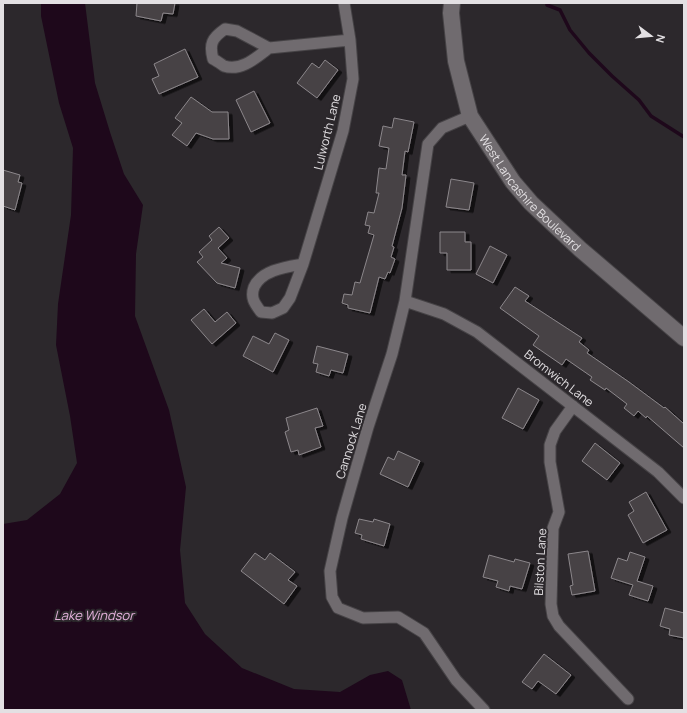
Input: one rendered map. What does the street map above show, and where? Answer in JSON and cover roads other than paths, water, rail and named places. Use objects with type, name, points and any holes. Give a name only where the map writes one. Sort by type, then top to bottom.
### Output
[{"type":"main road","name":"West Lancashire Boulevard","points":[[452,3],[451,13],[456,61],[470,116],[513,182],[531,203],[580,249],[684,338]]},
{"type":"street","name":"Lulworth Lane","points":[[302,264],[266,274],[258,280],[252,294],[254,303],[261,312],[272,313],[283,308],[290,298],[302,264],[343,131],[353,79],[350,40],[344,3]]},
{"type":"street","points":[[269,48],[238,31],[225,29],[215,36],[210,49],[213,59],[225,66],[240,67],[269,48],[350,40]]},
{"type":"street","name":"Cannock Lane","points":[[470,116],[442,128],[428,144],[405,301],[392,354],[368,427],[342,518],[330,571],[332,597],[338,608],[363,618],[398,617],[424,633],[456,680],[484,710]]},
{"type":"street","name":"Bromwich Lane","points":[[405,301],[444,314],[477,332],[658,472],[684,498]]},
{"type":"street","name":"Bilston Lane","points":[[573,406],[555,431],[550,445],[550,462],[559,512],[553,528],[551,604],[553,616],[558,626],[628,699]]},
{"type":"water","name":"Lake Windsor","points":[[41,3],[85,3],[95,83],[124,174],[143,205],[136,254],[135,316],[169,410],[186,487],[180,550],[185,603],[205,634],[242,668],[294,689],[340,692],[370,675],[388,671],[402,680],[411,710],[3,710],[3,524],[27,520],[60,494],[77,463],[70,416],[56,345],[58,304],[71,215],[73,148],[59,103],[41,16]]},
{"type":"waterway","points":[[547,3],[547,5],[560,10],[570,30],[589,53],[639,100],[651,116],[684,137]]}]
